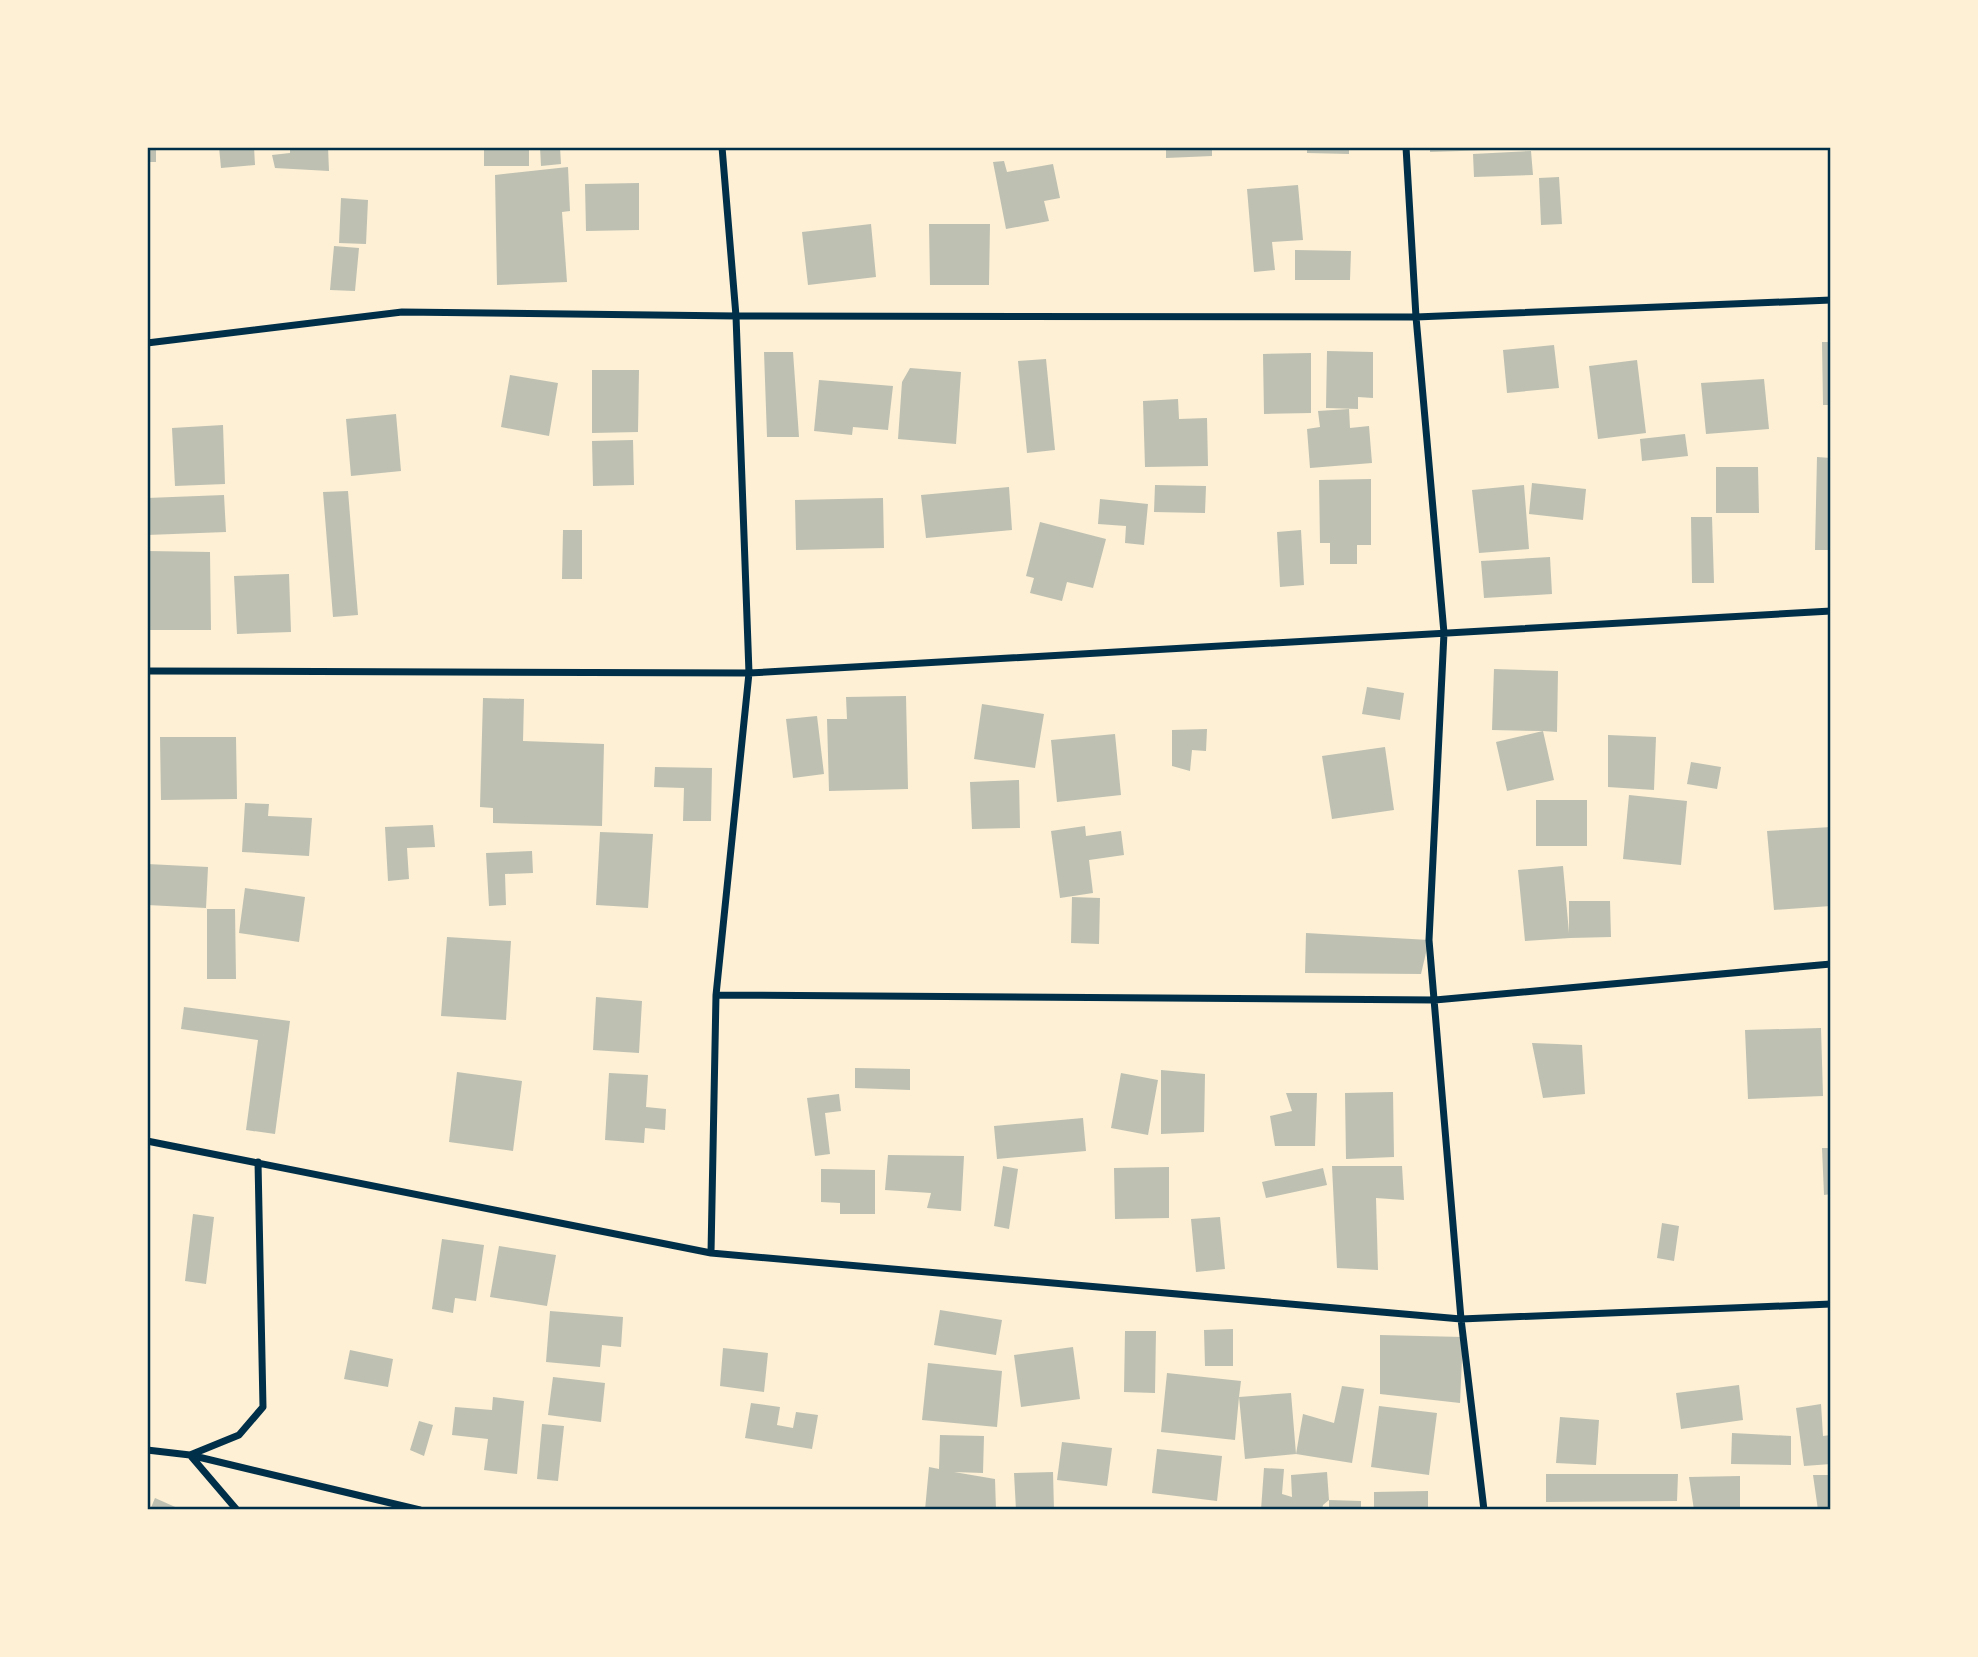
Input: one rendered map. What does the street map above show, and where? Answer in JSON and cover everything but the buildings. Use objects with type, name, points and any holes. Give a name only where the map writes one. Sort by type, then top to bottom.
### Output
[{"type":"street","points":[[711,1254],[716,995],[749,673],[736,316],[722,147]]},
{"type":"street","points":[[1406,147],[1416,317],[1444,633],[1429,940],[1461,1319],[1484,1510]]},
{"type":"street","points":[[147,343],[402,312],[736,316],[1416,317],[1831,300]]},
{"type":"street","points":[[147,671],[749,673],[1831,611]]},
{"type":"street","points":[[716,995],[1435,1000],[1831,964]]},
{"type":"street","points":[[147,1140],[711,1254],[1461,1319],[1831,1304]]},
{"type":"street","points":[[190,1455],[239,1435],[263,1407],[258,1162]]},
{"type":"street","points":[[147,1450],[190,1455],[420,1510]]},
{"type":"street","points":[[190,1455],[237,1510]]}]
